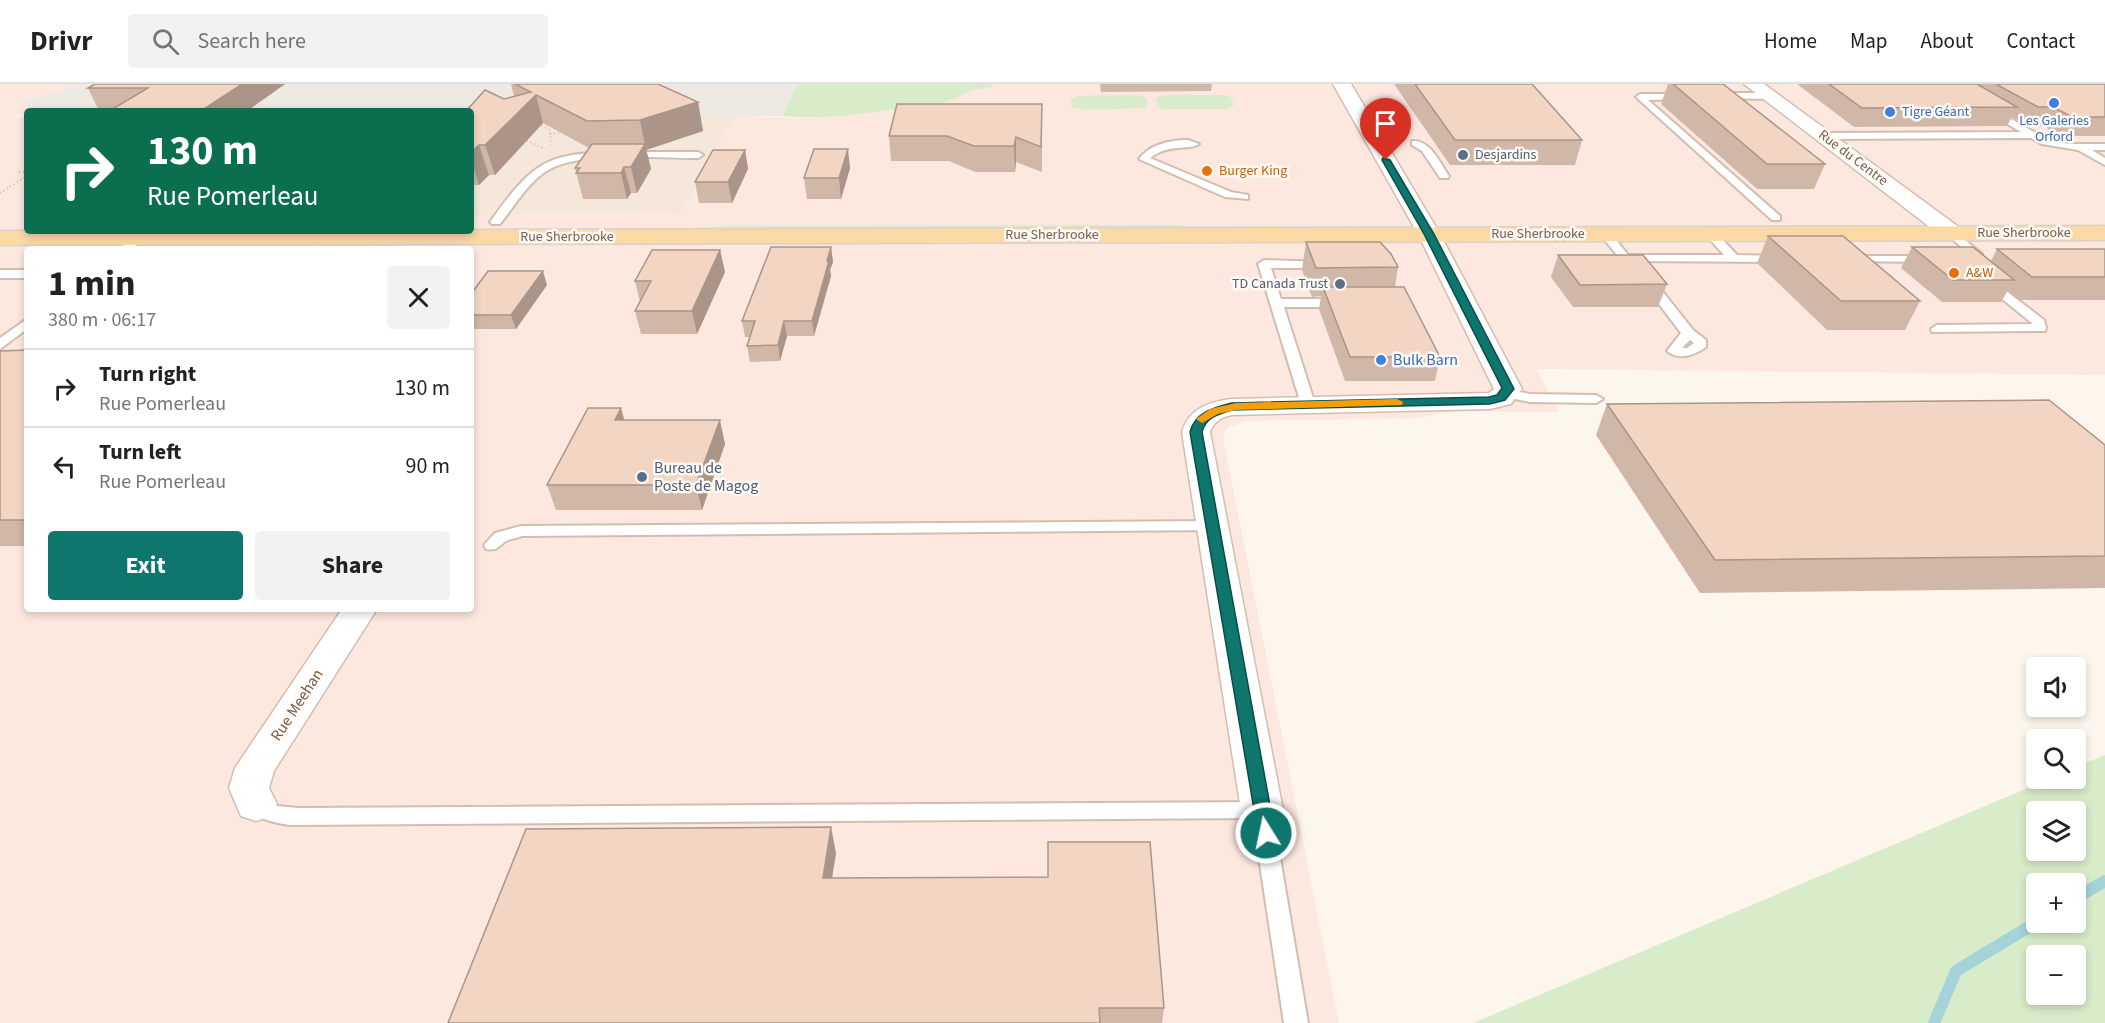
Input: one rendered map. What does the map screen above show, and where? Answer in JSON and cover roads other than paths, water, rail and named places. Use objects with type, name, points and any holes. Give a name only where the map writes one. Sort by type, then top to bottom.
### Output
[{"type":"main road","name":"Rue Sherbrooke","points":[[0,238],[132,243],[1424,226],[1776,218],[2105,217]]},
{"type":"main road","points":[[0,222],[24,222]]},
{"type":"main road","name":"Rue Sherbrooke","points":[[474,222],[1424,226],[1606,234],[1711,234],[1831,250],[1952,233],[2105,233]]},
{"type":"street","points":[[1262,810],[1196,432],[1200,422],[1214,411],[1232,407],[1490,400],[1501,398],[1506,393],[1507,385],[1424,226],[1342,84]]},
{"type":"street","name":"Rue du Centre","points":[[1753,84],[1952,233]]},
{"type":"street","name":"Rue Meehan","points":[[256,804],[249,788],[255,768],[358,612]]},
{"type":"lane","points":[[1769,96],[1640,97],[1776,218]]},
{"type":"lane","points":[[1983,106],[2032,135],[2056,145],[2105,147]]},
{"type":"lane","points":[[1823,136],[2032,135]]},
{"type":"lane","points":[[1194,144],[1175,143],[1147,154],[1144,159],[1229,195],[1244,197]]},
{"type":"lane","points":[[1415,143],[1426,149],[1444,176]]},
{"type":"lane","points":[[2078,147],[2105,162]]},
{"type":"lane","points":[[496,222],[543,169],[556,163],[621,155],[698,155]]},
{"type":"lane","points":[[1937,329],[2040,328],[2040,323],[1969,266],[1976,254],[1952,233]]},
{"type":"lane","points":[[1606,234],[1625,258],[1635,265],[1688,333],[1700,340],[1701,344],[1690,352],[1674,351]]},
{"type":"lane","points":[[1711,234],[1734,259]]},
{"type":"lane","points":[[1831,250],[1935,260]]},
{"type":"lane","points":[[1625,258],[1789,259]]},
{"type":"lane","points":[[1308,404],[1264,264],[1330,264]]},
{"type":"lane","points":[[0,274],[24,274]]},
{"type":"lane","points":[[1277,303],[1358,303]]},
{"type":"lane","points":[[2,346],[24,326]]},
{"type":"lane","points":[[1506,393],[1530,398],[1596,399]]},
{"type":"lane","points":[[492,545],[507,534],[521,531],[1212,526]]},
{"type":"lane","points":[[256,804],[273,815],[285,817],[327,814],[1262,810],[1296,1023]]},
{"type":"waterway","points":[[2086,892],[2105,881]]},
{"type":"waterway","points":[[1934,1023],[1956,971],[2026,929]]},
{"type":"place","name":"Les Galeries Orford","points":[[2054,103]]},
{"type":"place","name":"Tigre Géant","points":[[1890,112]]},
{"type":"place","name":"Desjardins","points":[[1463,155]]},
{"type":"place","name":"Burger King","points":[[1207,171]]},
{"type":"place","name":"A&W","points":[[1954,273]]},
{"type":"place","name":"TD Canada Trust","points":[[1340,284]]},
{"type":"place","name":"Bulk Barn","points":[[1381,360]]},
{"type":"place","name":"Bureau de Poste de Magog","points":[[642,477]]}]
